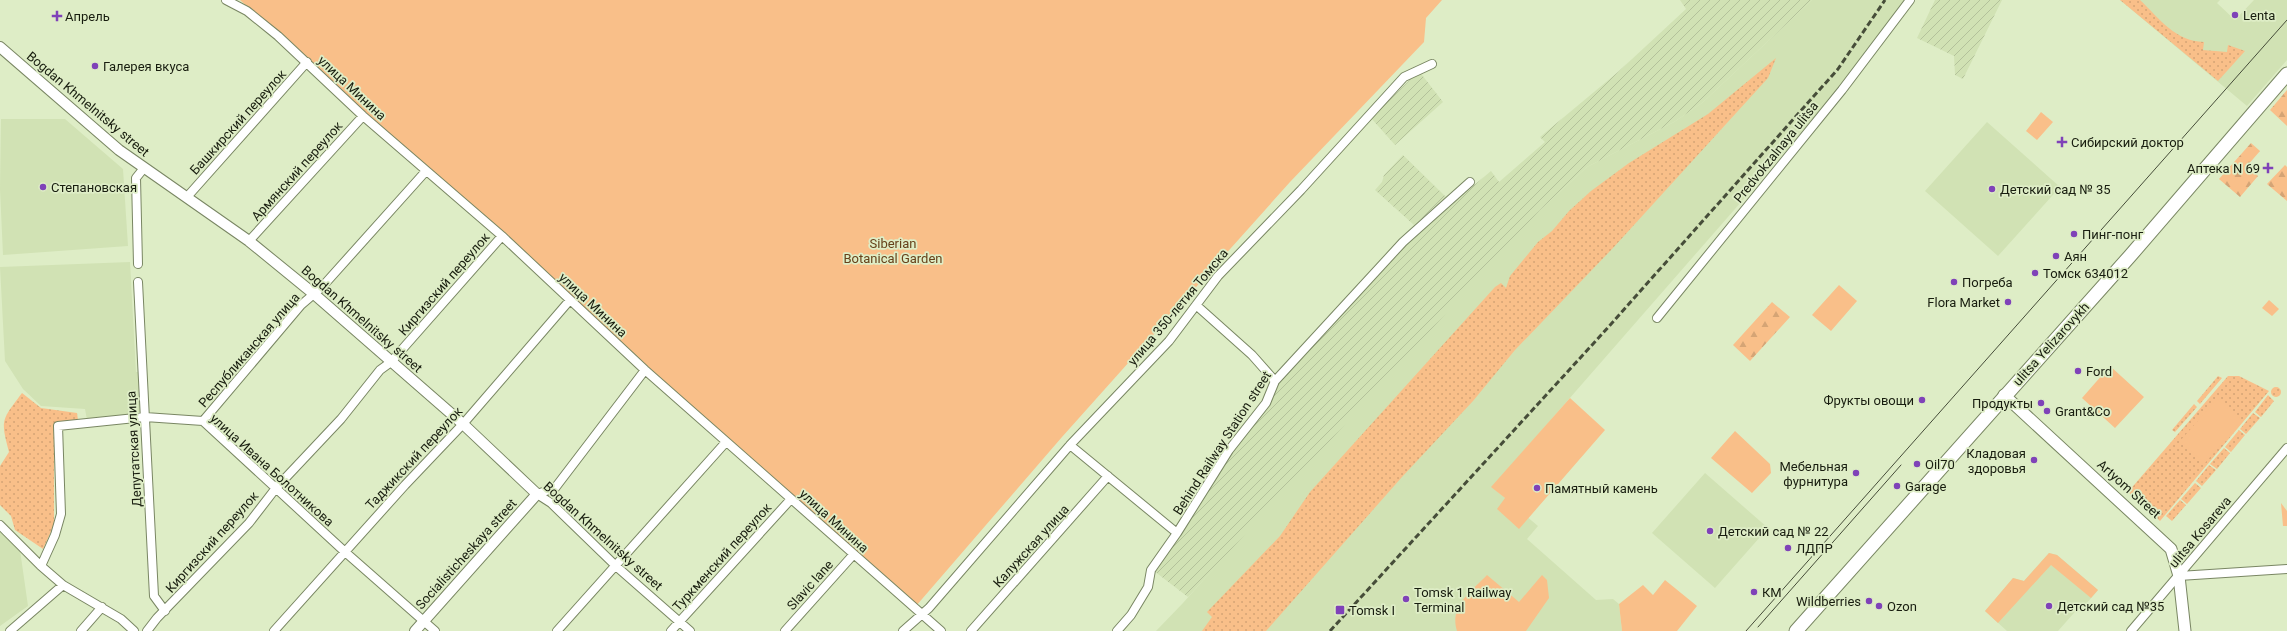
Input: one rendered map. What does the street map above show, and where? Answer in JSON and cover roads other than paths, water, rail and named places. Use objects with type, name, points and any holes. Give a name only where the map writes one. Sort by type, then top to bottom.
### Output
[{"type":"main road","name":"ulitsa Yelizarovykh","points":[[1796,631],[2140,245],[2287,74]]},
{"type":"main road","name":"Artyom Street","points":[[2004,396],[2166,542],[2175,556],[2179,576],[2185,631]]},
{"type":"street","name":"улица Минина","points":[[226,0],[247,11],[307,62],[363,116],[502,236],[645,370],[941,631]]},
{"type":"street","name":"Predvokzalnaya ulitsa","points":[[1658,318],[1842,90],[1910,0]]},
{"type":"street","name":"Bogdan Khmelnitsky street","points":[[0,47],[119,150],[249,241],[314,294],[463,424],[537,494],[551,503],[616,567],[690,631]]},
{"type":"street","name":"Башкирский переулок","points":[[187,197],[307,62]]},
{"type":"street","name":"улица 350-летия Томска","points":[[903,631],[929,608],[1070,445],[1168,341],[1218,276],[1301,190],[1404,77],[1432,64]]},
{"type":"street","name":"Армянский переулок","points":[[249,241],[363,116]]},
{"type":"street","points":[[138,264],[136,178],[144,168]]},
{"type":"street","name":"Республиканская улица","points":[[203,421],[301,305],[314,294],[426,171]]},
{"type":"street","name":"Behind Railway Station street","points":[[1117,631],[1131,615],[1148,587],[1151,570],[1177,533],[1229,450],[1266,403],[1275,381],[1403,242],[1470,182]]},
{"type":"street","name":"Киргизский переулок","points":[[147,631],[164,611],[249,523],[276,488],[341,419],[380,370],[392,362],[502,236]]},
{"type":"street","name":"Депутатская улица","points":[[138,282],[154,596],[164,611]]},
{"type":"street","name":"Таджикский переулок","points":[[274,631],[344,551],[463,424],[570,300]]},
{"type":"street","points":[[1196,305],[1252,355],[1275,381]]},
{"type":"street","points":[[537,494],[555,488],[645,370]]},
{"type":"street","name":"улица Ивана Болотникова","points":[[41,566],[55,535],[61,514],[58,426],[145,417],[203,421],[344,551],[435,631]]},
{"type":"street","points":[[557,631],[616,567],[726,442]]},
{"type":"street","points":[[1070,445],[1177,533]]},
{"type":"street","name":"ulitsa Kosareva","points":[[2131,631],[2287,448]]},
{"type":"street","name":"Калужская улица","points":[[971,631],[1108,476]]},
{"type":"street","name":"Socialisticheskaya street","points":[[415,631],[537,494]]},
{"type":"street","name":"Туркменский переулок","points":[[671,631],[791,499]]},
{"type":"street","points":[[0,525],[41,566],[63,585],[102,607],[134,631]]},
{"type":"street","name":"Slavic lane","points":[[786,631],[853,555]]},
{"type":"street","points":[[2179,576],[2287,569]]},
{"type":"street","points":[[10,631],[63,585]]},
{"type":"street","points":[[81,631],[102,607]]},
{"type":"tram line","points":[[1746,631],[2287,20]]},
{"type":"tram line","points":[[1758,627],[1901,465]]},
{"type":"railway","points":[[1330,631],[1603,333],[1838,69],[1885,0]]},
{"type":"place","name":"Lenta","points":[[2235,15]]},
{"type":"place","name":"Апрель","points":[[57,16]]},
{"type":"place","name":"Галерея вкуса","points":[[95,66]]},
{"type":"place","name":"Сибирский доктор","points":[[2062,142]]},
{"type":"place","name":"Аптека N 69","points":[[2268,168]]},
{"type":"place","name":"Степановская","points":[[43,187]]},
{"type":"place","name":"Детский сад № 35","points":[[1992,189]]},
{"type":"place","name":"Пинг-понг","points":[[2074,234]]},
{"type":"place","name":"Аян","points":[[2056,256]]},
{"type":"place","name":"Томск 634012","points":[[2035,273]]},
{"type":"place","name":"Погреба","points":[[1954,282]]},
{"type":"place","name":"Flora Market","points":[[2008,302]]},
{"type":"place","name":"Ford","points":[[2078,371]]},
{"type":"place","name":"Фрукты овощи","points":[[1922,400]]},
{"type":"place","name":"Продукты","points":[[2041,403]]},
{"type":"place","name":"Grant&Co","points":[[2047,411]]},
{"type":"place","name":"Кладовая здоровья","points":[[2034,460]]},
{"type":"place","name":"Oil70","points":[[1917,464]]},
{"type":"place","name":"Мебельная фурнитура","points":[[1856,473]]},
{"type":"place","name":"Garage","points":[[1897,486]]},
{"type":"place","name":"Памятный камень","points":[[1537,488]]},
{"type":"place","name":"Детский сад № 22","points":[[1710,531]]},
{"type":"place","name":"ЛДПР","points":[[1788,548]]},
{"type":"place","name":"КМ","points":[[1754,592]]},
{"type":"place","name":"Tomsk 1 Railway Terminal","points":[[1406,599]]},
{"type":"place","name":"Wildberries","points":[[1869,601]]},
{"type":"place","name":"Ozon","points":[[1879,606]]},
{"type":"place","name":"Детский сад №35","points":[[2049,606]]},
{"type":"place","name":"Tomsk I","points":[[1340,610]]},
{"type":"park label","name":"Siberian Botanical Garden","points":[[893,250]]}]
